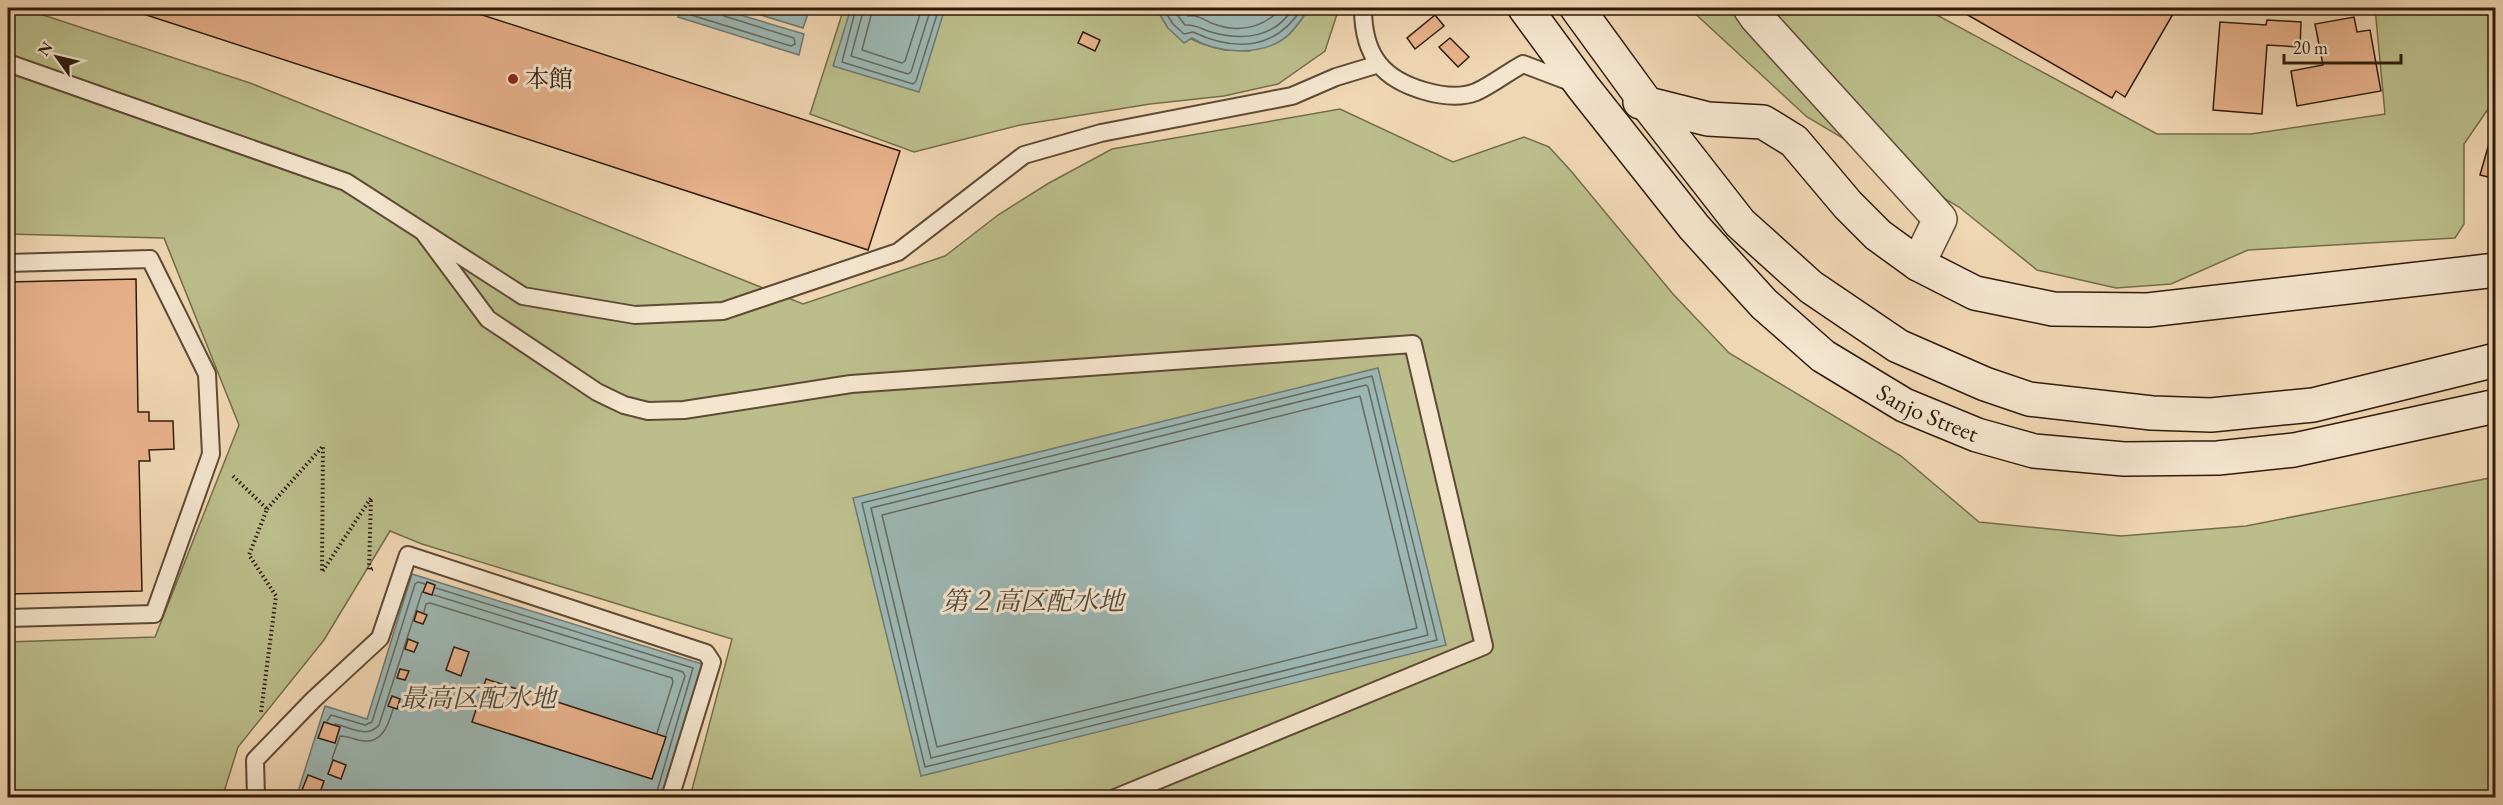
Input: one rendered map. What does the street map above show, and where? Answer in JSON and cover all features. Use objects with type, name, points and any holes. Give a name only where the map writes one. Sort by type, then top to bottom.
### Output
[{"type":"main road","name":"Sanjo Street","points":[[1525,8],[1583,87],[1694,227],[1764,304],[1823,356],[1904,405],[1977,435],[2034,451],[2124,459],[2218,458],[2294,450],[2496,406]]},
{"type":"main road","name":"Sanjo Street","points":[[1577,8],[1647,104],[1740,223],[1811,287],[1898,346],[1985,384],[2029,399],[2152,413],[2211,415],[2313,405],[2496,360]]},
{"type":"main road","points":[[1750,8],[1940,219],[1918,264]]},
{"type":"main road","points":[[1583,87],[1708,119],[1762,122],[1794,141],[1848,205],[1878,235],[1918,264],[1975,293],[2053,309],[2148,310],[2496,270]]},
{"type":"lane","points":[[1363,8],[1363,30],[1379,64],[1403,82],[1438,96],[1475,92],[1524,64],[1583,87]]},
{"type":"lane","points":[[8,63],[346,182],[523,296],[635,315],[723,311],[898,252],[1024,155],[1101,133],[1292,96],[1335,77],[1379,64]]},
{"type":"lane","points":[[424,233],[488,319],[597,392],[624,405],[648,411],[684,410],[851,384],[1413,344],[1484,646],[1115,798]]},
{"type":"lane","points":[[8,263],[150,259],[207,375],[211,454],[154,614],[8,618]]},
{"type":"lane","points":[[256,798],[255,760],[314,699],[380,638],[408,555],[706,652],[712,662],[670,798]]},
{"type":"path","points":[[255,760],[276,596],[249,555],[267,508],[323,446],[322,572],[371,498],[369,570],[408,555]]},
{"type":"path","points":[[211,454],[267,508]]},
{"type":"green space","points":[[8,8],[22,8],[250,83],[803,304],[945,256],[998,215],[1049,183],[1112,149],[1340,109],[1453,162],[1524,137],[1549,147],[1673,294],[1729,353],[1901,456],[1979,522],[2121,536],[2246,526],[2495,477],[2495,797],[690,797],[732,639],[422,544],[390,531],[324,640],[238,747],[224,792],[225,797],[8,797],[8,642],[155,637],[239,425],[164,238],[8,234]]},
{"type":"green space","points":[[844,8],[1161,8],[1157,10],[1168,28],[1200,43],[1224,50],[1250,51],[1301,20],[1309,8],[1339,8],[1325,51],[1278,84],[1224,96],[1150,104],[1020,125],[914,152],[810,114]]},
{"type":"green space","points":[[1689,8],[1924,8],[2157,134],[2251,134],[2385,114],[2375,8],[2458,8],[2460,12],[2495,9],[2495,99],[2464,144],[2464,224],[2455,238],[2248,250],[2171,284],[2116,288],[2037,270],[1959,207],[1807,117]]},
{"type":"water","points":[[681,8],[717,8],[804,34],[799,55],[678,17]]},
{"type":"water","points":[[738,8],[810,8],[803,28]]},
{"type":"water","points":[[851,8],[945,8],[919,92],[833,66]]},
{"type":"water","points":[[1161,8],[1309,8],[1294,30],[1282,40],[1261,49],[1237,51],[1212,47],[1192,38],[1184,43],[1168,28],[1157,10]]},
{"type":"water","name":"第２高区配水地","points":[[1378,368],[1446,645],[921,776],[853,498]]},
{"type":"water","name":"最高区配水地","points":[[412,574],[702,664],[661,797],[621,795],[620,798],[296,798],[325,706],[367,719]]},
{"type":"building","name":"本館","points":[[125,8],[461,8],[900,151],[868,250]]},
{"type":"building","points":[[1970,8],[2162,8],[2173,14],[2125,97],[2116,91],[2112,98],[1966,14]]},
{"type":"building","points":[[1435,15],[1444,26],[1415,49],[1407,38]]},
{"type":"building","points":[[2354,17],[2357,32],[2370,30],[2381,91],[2297,106],[2291,71],[2323,65],[2315,24]]},
{"type":"building","points":[[2267,20],[2301,22],[2300,47],[2267,45],[2262,114],[2213,110],[2220,22],[2266,25]]},
{"type":"building","points":[[1083,32],[1100,40],[1095,51],[1078,43]]},
{"type":"building","points":[[1450,38],[1469,57],[1458,67],[1439,47]]},
{"type":"building","points":[[2496,119],[2496,179],[2480,175]]},
{"type":"building","points":[[136,279],[138,412],[149,412],[149,421],[173,421],[174,449],[149,450],[150,461],[139,461],[142,591],[8,594],[8,282]]},
{"type":"building","points":[[427,582],[435,585],[432,595],[423,592]]},
{"type":"building","points":[[417,611],[427,615],[423,624],[414,621]]},
{"type":"building","points":[[408,639],[418,643],[414,652],[405,649]]},
{"type":"building","points":[[454,647],[469,652],[461,676],[446,670]]},
{"type":"building","points":[[400,669],[409,671],[405,680],[397,678]]},
{"type":"building","points":[[486,679],[666,737],[652,779],[472,722]]},
{"type":"building","points":[[392,696],[400,699],[397,709],[388,706]]},
{"type":"building","points":[[324,722],[340,727],[335,743],[318,738]]},
{"type":"building","points":[[333,760],[346,765],[341,779],[328,774]]},
{"type":"building","points":[[308,775],[324,781],[319,796],[302,790]]},
{"type":"place","name":"本館","points":[[513,79]]}]
